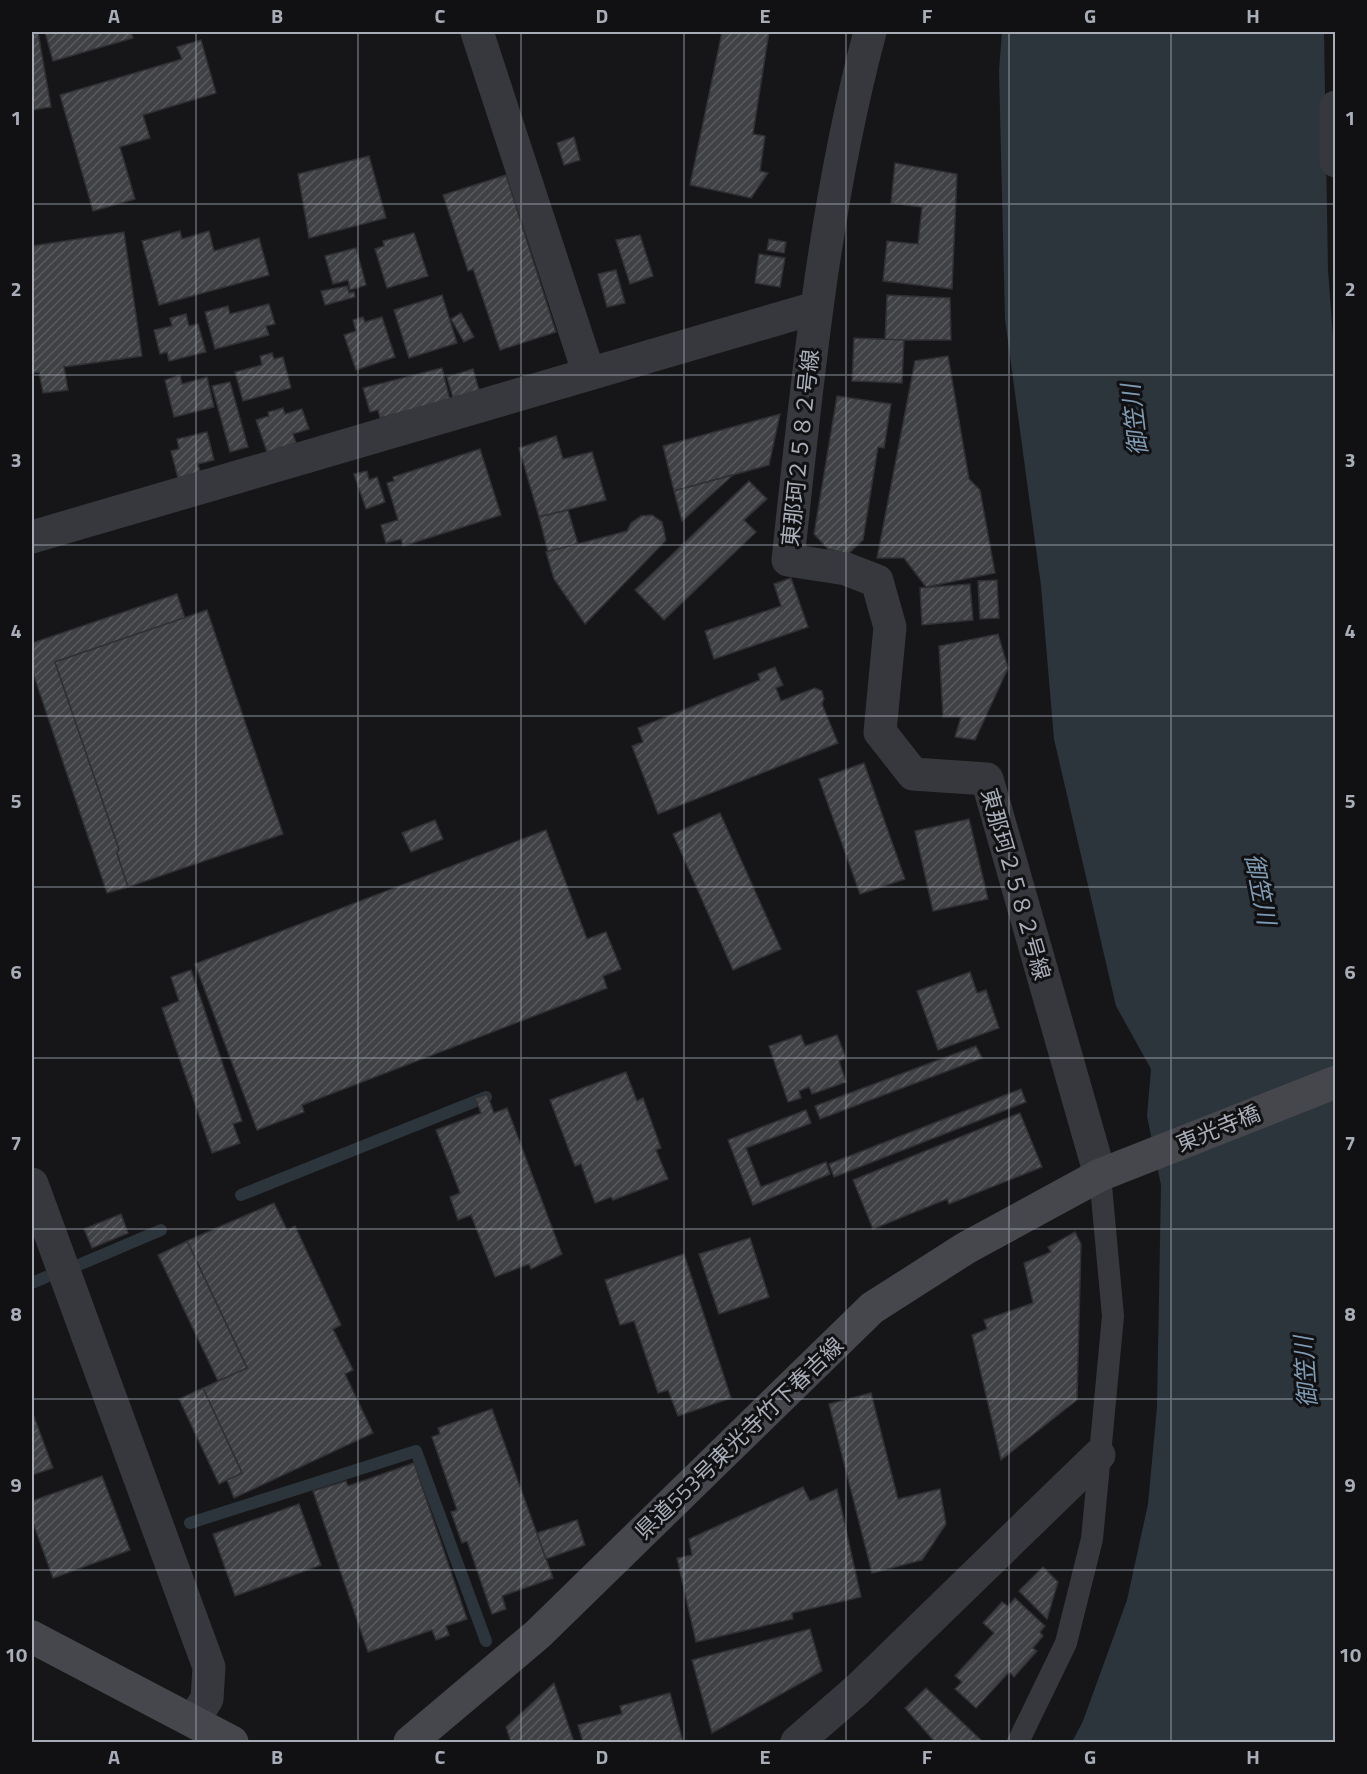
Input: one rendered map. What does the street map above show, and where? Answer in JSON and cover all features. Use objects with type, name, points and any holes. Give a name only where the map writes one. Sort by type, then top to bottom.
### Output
[{"type":"main road","name":"東光寺橋","points":[[1100,1174],[1335,1082]]},
{"type":"main road","name":"県道553号東光寺竹下春吉線","points":[[410,1743],[538,1634],[872,1308],[966,1248],[1100,1174]]},
{"type":"main road","points":[[32,1637],[193,1720],[232,1743]]},
{"type":"street","points":[[477,32],[589,374]]},
{"type":"street","points":[[32,537],[815,308],[858,77],[870,32]]},
{"type":"street","points":[[1335,106],[1335,161]]},
{"type":"street","name":"東那珂２５８２号線","points":[[815,308],[788,560],[846,569],[877,581],[890,627],[880,732],[913,774],[987,779],[1100,1174]]},
{"type":"street","points":[[32,1184],[209,1667],[207,1699],[193,1720]]},
{"type":"street","points":[[797,1743],[857,1690],[1099,1455]]},
{"type":"lane","points":[[1018,1743],[1066,1643],[1092,1539],[1113,1316],[1100,1174]]},
{"type":"water","name":"御笠川","points":[[1002,32],[1324,32],[1328,270],[1336,376],[1335,1742],[1072,1742],[1083,1721],[1127,1600],[1148,1504],[1157,1407],[1161,1185],[1147,1116],[1151,1069],[1116,1006],[1054,739],[1041,586],[1005,319],[999,70]]},
{"type":"building","points":[[32,32],[38,32],[51,107],[32,110]]},
{"type":"building","points":[[45,32],[131,32],[133,38],[53,61]]},
{"type":"building","points":[[722,32],[769,32],[753,134],[765,136],[760,171],[768,173],[751,198],[690,185]]},
{"type":"building","points":[[201,40],[216,93],[143,115],[150,138],[120,147],[135,199],[93,211],[60,95],[182,59],[177,47]]},
{"type":"building","points":[[574,137],[580,160],[564,165],[557,143]]},
{"type":"building","points":[[369,156],[386,218],[309,238],[298,174]]},
{"type":"building","points":[[895,163],[957,174],[952,289],[883,281],[887,241],[918,244],[922,207],[891,203]]},
{"type":"building","points":[[506,175],[556,332],[500,350],[473,269],[468,271],[443,195]]},
{"type":"building","points":[[180,231],[182,239],[209,231],[214,251],[259,238],[269,275],[159,305],[142,241]]},
{"type":"building","points":[[124,232],[142,356],[64,367],[68,390],[43,393],[39,372],[32,373],[32,246]]},
{"type":"building","points":[[414,233],[428,276],[387,288],[375,249],[384,246],[383,241]]},
{"type":"building","points":[[640,235],[653,276],[630,284],[616,240]]},
{"type":"building","points":[[769,239],[786,242],[784,253],[767,250]]},
{"type":"building","points":[[356,248],[366,285],[350,290],[348,280],[333,284],[325,256]]},
{"type":"building","points":[[759,254],[785,258],[780,287],[755,283]]},
{"type":"building","points":[[616,270],[625,303],[607,307],[598,274]]},
{"type":"building","points":[[347,286],[349,293],[354,292],[355,297],[325,305],[321,291]]},
{"type":"building","points":[[442,295],[457,343],[409,358],[394,310]]},
{"type":"building","points":[[887,295],[950,298],[951,340],[885,340]]},
{"type":"building","points":[[269,304],[275,324],[266,326],[269,335],[215,349],[205,312],[228,306],[230,314]]},
{"type":"building","points":[[461,313],[474,337],[464,342],[451,319]]},
{"type":"building","points":[[186,314],[189,326],[198,324],[206,352],[169,361],[167,352],[160,354],[154,330],[172,326],[170,318]]},
{"type":"building","points":[[363,317],[365,322],[382,317],[395,357],[356,370],[344,335],[356,331],[353,320]]},
{"type":"building","points":[[854,338],[904,340],[902,383],[852,381]]},
{"type":"building","points":[[272,353],[274,359],[283,357],[291,388],[243,401],[235,372],[262,365],[260,356]]},
{"type":"building","points":[[948,356],[969,479],[980,490],[995,573],[926,587],[904,558],[877,558],[915,361]]},
{"type":"building","points":[[442,368],[450,400],[380,418],[378,410],[370,412],[363,388]]},
{"type":"building","points":[[473,369],[481,397],[455,405],[447,377]]},
{"type":"building","points":[[180,375],[182,384],[207,377],[214,407],[174,417],[165,380]]},
{"type":"building","points":[[230,382],[248,447],[230,452],[212,386]]},
{"type":"building","points":[[837,396],[891,404],[884,448],[878,447],[863,540],[848,554],[828,549],[814,534]]},
{"type":"building","points":[[283,408],[285,414],[302,409],[309,429],[293,434],[296,443],[267,452],[256,420],[269,416],[268,412]]},
{"type":"building","points":[[780,414],[769,465],[674,491],[663,446]]},
{"type":"building","points":[[207,432],[214,460],[198,464],[200,472],[178,478],[171,451],[179,449],[177,439]]},
{"type":"building","points":[[556,436],[563,459],[592,452],[606,500],[539,517],[519,448]]},
{"type":"building","points":[[480,449],[501,515],[403,546],[401,539],[386,543],[381,525],[398,520],[387,483],[394,481],[393,477]]},
{"type":"building","points":[[367,471],[369,480],[377,477],[385,502],[366,509],[354,474]]},
{"type":"building","points":[[733,475],[682,521],[674,491]]},
{"type":"building","points":[[749,481],[767,499],[744,520],[756,532],[664,620],[635,590]]},
{"type":"building","points":[[568,510],[578,544],[548,552],[539,517]]},
{"type":"building","points":[[652,515],[662,522],[666,540],[585,624],[554,579],[546,552],[627,531],[631,523],[641,516]]},
{"type":"building","points":[[791,578],[808,627],[714,659],[705,631],[781,606],[774,584]]},
{"type":"building","points":[[997,580],[999,618],[980,619],[978,581]]},
{"type":"building","points":[[970,584],[973,620],[922,625],[920,588]]},
{"type":"building","points":[[177,594],[185,618],[55,662],[119,849],[117,853],[128,887],[107,893],[32,670],[32,643]]},
{"type":"building","points":[[207,610],[283,834],[128,887],[117,853],[119,849],[55,662]]},
{"type":"building","points":[[998,634],[1008,668],[975,740],[955,737],[961,717],[943,717],[939,646]]},
{"type":"building","points":[[775,667],[783,685],[776,688],[781,701],[815,688],[822,691],[824,699],[822,704],[838,743],[658,814],[632,746],[643,742],[638,728],[760,680],[758,674]]},
{"type":"building","points":[[864,763],[905,879],[860,894],[819,779]]},
{"type":"building","points":[[720,813],[781,949],[733,970],[673,834]]},
{"type":"building","points":[[969,819],[988,899],[933,911],[915,831]]},
{"type":"building","points":[[435,820],[443,839],[411,852],[402,833]]},
{"type":"building","points":[[546,830],[587,939],[606,932],[621,969],[603,976],[607,988],[302,1105],[304,1112],[257,1130],[195,964]]},
{"type":"building","points":[[191,970],[242,1121],[233,1124],[240,1143],[212,1153],[162,1008],[179,1001],[171,977]]},
{"type":"building","points":[[970,972],[977,993],[986,990],[999,1028],[938,1050],[917,991]]},
{"type":"building","points":[[801,1035],[805,1046],[837,1035],[846,1058],[839,1061],[846,1082],[812,1094],[809,1087],[799,1091],[801,1098],[788,1102],[769,1046]]},
{"type":"building","points":[[976,1046],[982,1058],[820,1119],[815,1106]]},
{"type":"building","points":[[626,1072],[637,1101],[643,1098],[661,1148],[656,1150],[668,1179],[613,1200],[611,1197],[595,1203],[581,1164],[575,1166],[550,1100]]},
{"type":"building","points":[[1021,1089],[1026,1102],[834,1177],[829,1164]]},
{"type":"building","points":[[487,1094],[494,1113],[507,1108],[562,1254],[531,1269],[529,1264],[495,1277],[471,1215],[458,1220],[450,1197],[460,1193],[436,1130],[481,1113],[475,1098]]},
{"type":"building","points":[[806,1110],[811,1123],[746,1148],[761,1187],[826,1162],[830,1174],[753,1205],[728,1140]]},
{"type":"building","points":[[1020,1113],[1042,1167],[949,1204],[947,1199],[873,1229],[853,1180]]},
{"type":"building","points":[[274,1203],[287,1230],[295,1226],[341,1325],[333,1329],[353,1370],[345,1374],[373,1433],[234,1498],[227,1480],[242,1473],[203,1388],[247,1368],[187,1241]]},
{"type":"building","points":[[121,1214],[128,1233],[92,1248],[84,1229]]},
{"type":"building","points":[[1075,1232],[1081,1244],[1077,1400],[1001,1460],[972,1335],[987,1329],[984,1320],[1033,1303],[1024,1263],[1051,1252],[1048,1247]]},
{"type":"building","points":[[750,1238],[769,1297],[719,1314],[699,1254]]},
{"type":"building","points":[[187,1241],[247,1368],[218,1381],[158,1255]]},
{"type":"building","points":[[684,1254],[731,1398],[678,1416],[668,1390],[658,1393],[634,1321],[620,1325],[605,1280]]},
{"type":"building","points":[[203,1388],[242,1473],[219,1484],[179,1399]]},
{"type":"building","points":[[871,1393],[898,1499],[940,1489],[946,1524],[922,1560],[872,1573],[829,1404]]},
{"type":"building","points":[[492,1409],[553,1578],[502,1596],[506,1609],[492,1614],[467,1541],[462,1543],[451,1512],[457,1510],[432,1437],[440,1434],[438,1428]]},
{"type":"building","points":[[32,1411],[53,1468],[32,1475]]},
{"type":"building","points":[[414,1463],[467,1619],[446,1626],[449,1635],[436,1640],[432,1630],[368,1652],[313,1491],[346,1481],[348,1486]]},
{"type":"building","points":[[102,1476],[130,1550],[53,1578],[32,1520],[32,1501]]},
{"type":"building","points":[[803,1487],[810,1501],[837,1489],[861,1597],[792,1613],[793,1619],[696,1642],[677,1558],[692,1555],[689,1539]]},
{"type":"building","points":[[299,1504],[321,1565],[235,1596],[213,1534]]},
{"type":"building","points":[[577,1520],[585,1545],[546,1559],[537,1533]]},
{"type":"building","points":[[1043,1567],[1058,1582],[1047,1619],[1019,1591]]},
{"type":"building","points":[[1015,1598],[1045,1626],[1040,1632],[1043,1636],[1033,1648],[1037,1651],[1014,1677],[1009,1672],[976,1708],[955,1689],[962,1682],[955,1676],[994,1633],[983,1623],[1002,1602],[1008,1606]]},
{"type":"building","points":[[810,1629],[822,1671],[712,1733],[692,1660]]},
{"type":"building","points":[[554,1683],[574,1742],[511,1742],[506,1727]]},
{"type":"building","points":[[926,1688],[983,1742],[935,1742],[905,1708]]},
{"type":"building","points":[[670,1693],[683,1742],[583,1742],[578,1725],[622,1714],[620,1706]]},
{"type":"waterway","points":[[241,1195],[486,1097]]},
{"type":"waterway","points":[[81,1264],[161,1230]]},
{"type":"waterway","points":[[32,1283],[46,1277]]},
{"type":"waterway","points":[[190,1523],[416,1451],[486,1641]]}]
